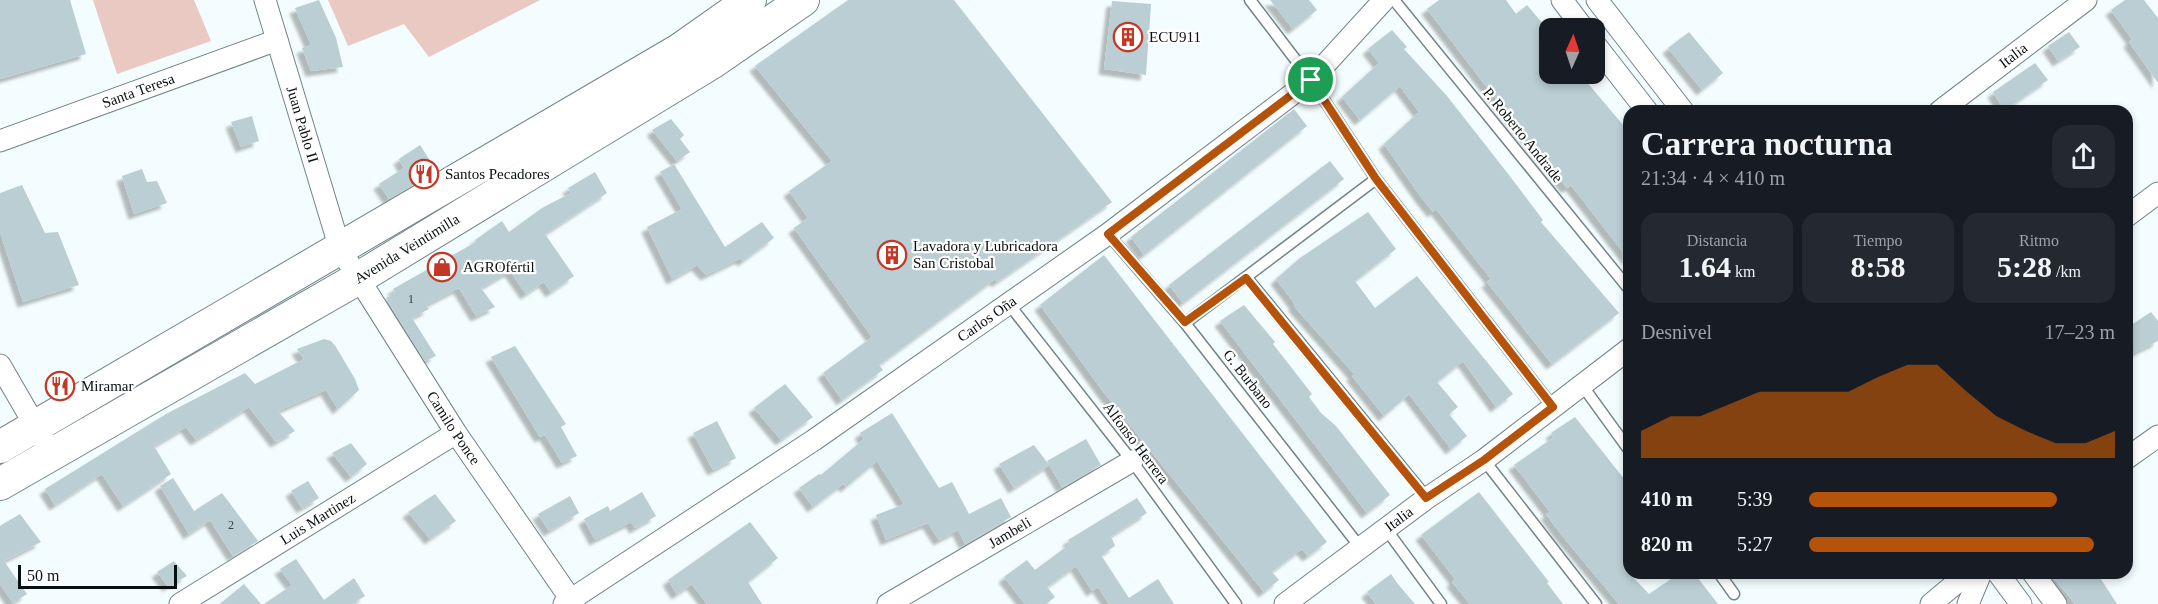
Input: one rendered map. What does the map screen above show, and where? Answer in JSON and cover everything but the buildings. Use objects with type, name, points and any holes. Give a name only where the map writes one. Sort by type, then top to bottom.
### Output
[{"type":"main road","name":"Avenida Veintimilla","points":[[0,484],[357,279],[624,99],[679,50],[750,0]]},
{"type":"main road","name":"Avenida Veintimilla","points":[[0,447],[35,424],[340,249],[624,99],[712,62],[803,0]]},
{"type":"street","name":"Juan Pablo II","points":[[265,0],[340,249]]},
{"type":"street","name":"Carlos Oña","points":[[570,603],[814,440],[1108,234],[1311,80],[1383,0]]},
{"type":"street","points":[[1562,0],[1576,18]]},
{"type":"street","points":[[1597,0],[1678,105]]},
{"type":"street","name":"Italia","points":[[1948,105],[2086,0]]},
{"type":"street","name":"Santa Teresa","points":[[0,141],[277,40]]},
{"type":"street","points":[[1605,57],[1642,105]]},
{"type":"street","points":[[2133,212],[2158,193]]},
{"type":"street","name":"Camilo Ponce","points":[[340,249],[456,433],[570,603]]},
{"type":"street","name":"Italia","points":[[1285,604],[1426,498],[1484,460],[1623,354]]},
{"type":"street","points":[[0,365],[51,453]]},
{"type":"street","name":"Luis Martinez","points":[[180,604],[456,433]]},
{"type":"street","points":[[2133,454],[2158,436]]},
{"type":"street","name":"Jambeli","points":[[888,604],[1132,461]]},
{"type":"street","points":[[1931,604],[1961,579]]},
{"type":"street","points":[[1968,604],[1978,579]]},
{"type":"street","points":[[2002,579],[2021,604]]},
{"type":"street","points":[[2037,579],[2056,604]]},
{"type":"lane","points":[[1250,0],[1311,80],[1376,179],[1553,407]]},
{"type":"lane","name":"P. Roberto Andrade","points":[[1394,0],[1623,282]]},
{"type":"lane","points":[[1185,322],[1376,179]]},
{"type":"lane","points":[[1185,322],[1376,179]]},
{"type":"lane","name":"G. Burbano","points":[[1108,234],[1185,322],[1360,547]]},
{"type":"lane","points":[[1246,278],[1426,498]]},
{"type":"lane","name":"Alfonso Herrera","points":[[1008,303],[1132,461],[1236,604]]},
{"type":"lane","points":[[1582,385],[1623,442]]},
{"type":"lane","points":[[1484,460],[1596,604]]},
{"type":"lane","points":[[1386,529],[1441,604]]},
{"type":"lane","points":[[1723,579],[1734,594]]},
{"type":"shaded area","points":[[93,0],[194,0],[211,41],[117,74]]},
{"type":"shaded area","points":[[328,0],[540,0],[429,57],[404,24],[348,46]]},
{"type":"place","name":"ECU911","points":[[1128,37]]},
{"type":"place","name":"Santos Pecadores","points":[[424,174]]},
{"type":"place","name":"Lavadora y Lubricadora San Cristobal","points":[[892,255]]},
{"type":"place","name":"AGROfértil","points":[[442,267]]},
{"type":"place","name":"Miramar","points":[[60,386]]},
{"type":"route","points":[[1311,80],[1376,179],[1553,407],[1484,460],[1426,498],[1246,278],[1185,322],[1108,234],[1311,80]]}]
